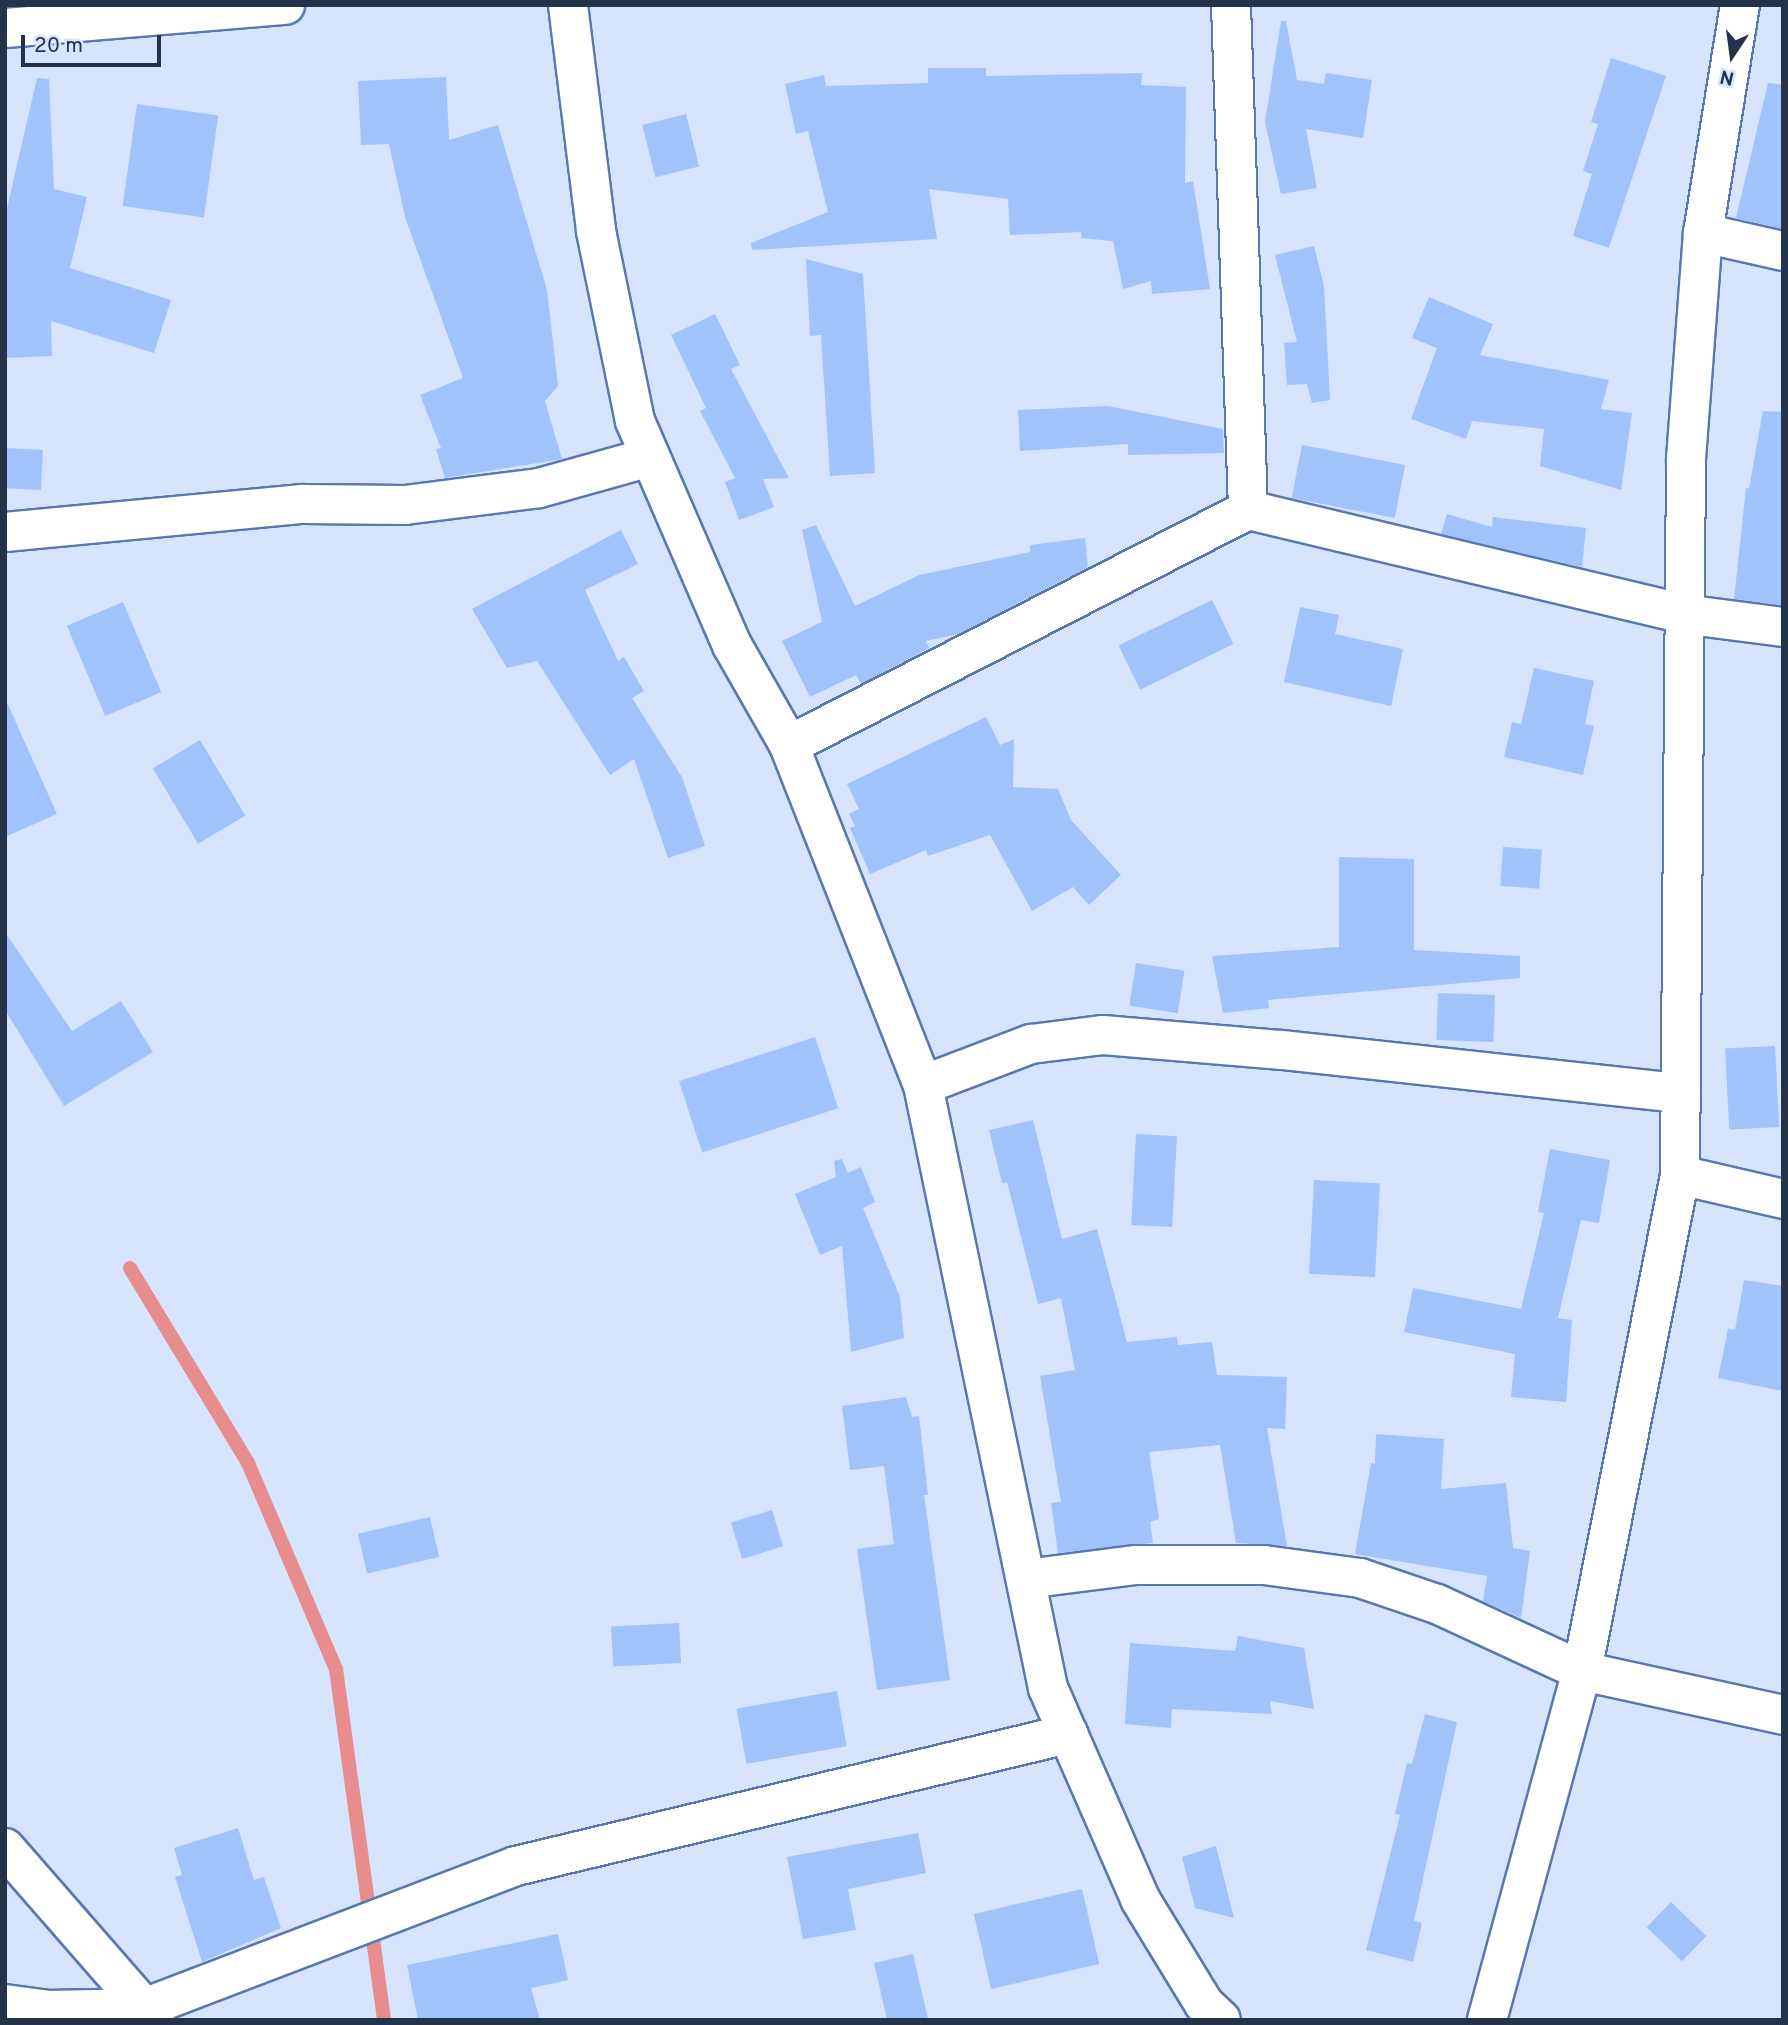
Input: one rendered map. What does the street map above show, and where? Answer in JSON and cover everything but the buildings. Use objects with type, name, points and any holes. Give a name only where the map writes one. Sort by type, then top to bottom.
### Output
[{"type":"street","points":[[5,28],[285,5]]},
{"type":"street","points":[[568,5],[597,231],[635,421],[732,645],[789,745],[923,1085],[1048,1688],[1140,1899],[1204,2004],[1221,2020]]},
{"type":"street","points":[[1231,5],[1248,510]]},
{"type":"street","points":[[1487,2020],[1582,1671],[1680,1175],[1686,459],[1703,233],[1740,5]]},
{"type":"street","points":[[1703,233],[1783,251]]},
{"type":"street","points":[[5,532],[167,521],[303,505],[405,505],[539,488],[650,457]]},
{"type":"street","points":[[789,745],[1248,510],[1683,614],[1783,627]]},
{"type":"street","points":[[923,1085],[1031,1044],[1103,1035],[1282,1050],[1681,1093]]},
{"type":"street","points":[[1680,1175],[1783,1199]]},
{"type":"street","points":[[1026,1579],[1136,1565],[1264,1565],[1360,1578],[1437,1604],[1582,1671],[1783,1715]]},
{"type":"street","points":[[5,2004],[48,2010],[149,2014],[516,1866],[1068,1734]]},
{"type":"street","points":[[5,1848],[149,2014]]},
{"type":"waterway","points":[[130,1268],[248,1463],[336,1669],[384,2020]]}]
